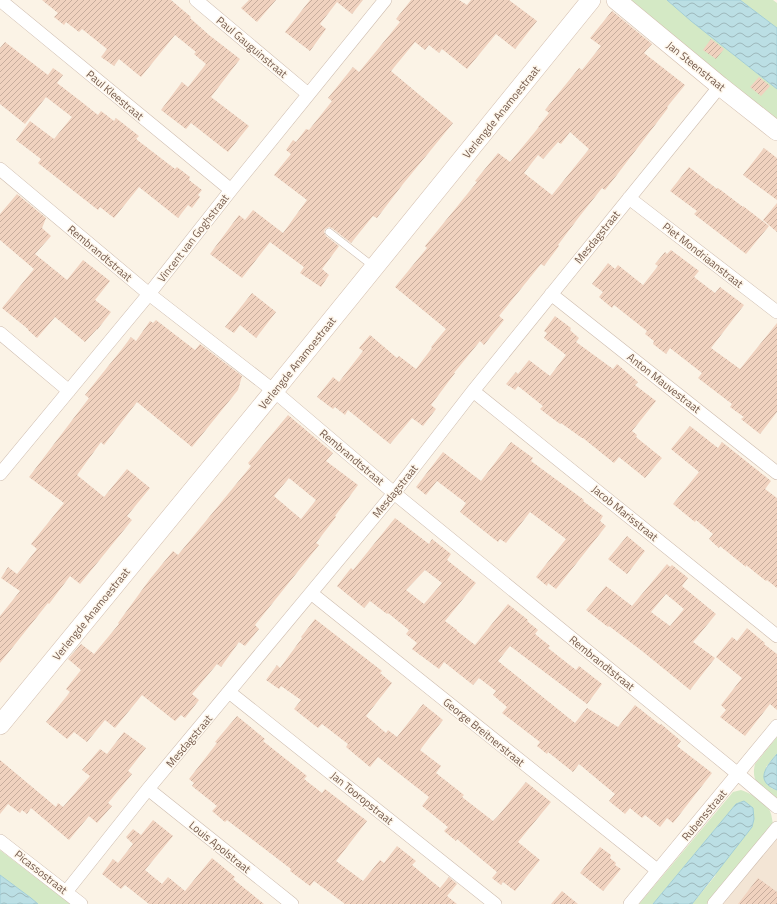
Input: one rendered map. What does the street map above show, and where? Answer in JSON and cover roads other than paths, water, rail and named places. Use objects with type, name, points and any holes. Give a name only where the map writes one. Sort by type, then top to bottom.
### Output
[{"type":"street","name":"Paul Kleestraat","points":[[0,0],[231,190]]},
{"type":"street","name":"Paul Gauguinstraat","points":[[196,0],[308,94]]},
{"type":"street","name":"Vincent van Goghstraat","points":[[0,474],[149,294],[308,94],[385,0]]},
{"type":"street","name":"Verlengde Anamoestraat","points":[[0,725],[274,391],[591,0]]},
{"type":"street","name":"Jan Steenstraat","points":[[616,0],[777,131]]},
{"type":"street","name":"Mesdagstraat","points":[[66,892],[148,789],[394,493],[473,391],[720,86]]},
{"type":"street","name":"Rembrandtstraat","points":[[0,169],[149,294],[274,391],[394,493],[777,807]]},
{"type":"street","name":"Piet Mondriaanstraat","points":[[629,198],[777,312]]},
{"type":"street","name":"Anton Mauvestraat","points":[[551,294],[777,473]]},
{"type":"street","points":[[0,334],[69,391]]},
{"type":"street","name":"Jacob Marisstraat","points":[[473,391],[777,636]]},
{"type":"street","name":"George Breitnerstraat","points":[[311,593],[657,870]]},
{"type":"street","name":"Jan Tooropstraat","points":[[229,692],[495,904]]},
{"type":"street","name":"Rubensstraat","points":[[630,904],[777,726]]},
{"type":"street","name":"Louis Apolstraat","points":[[148,789],[292,904]]},
{"type":"street","points":[[714,904],[777,828]]},
{"type":"street","name":"Picassostraat","points":[[0,840],[81,904]]},
{"type":"lane","points":[[329,232],[375,267]]},
{"type":"water","points":[[667,0],[740,0],[777,28],[777,89],[691,21]]},
{"type":"water","points":[[777,754],[777,790],[766,782],[764,774],[769,764]]},
{"type":"water","points":[[744,801],[753,808],[754,819],[752,827],[692,904],[653,904],[736,804]]},
{"type":"water","points":[[0,875],[31,898],[38,904],[0,904]]}]
